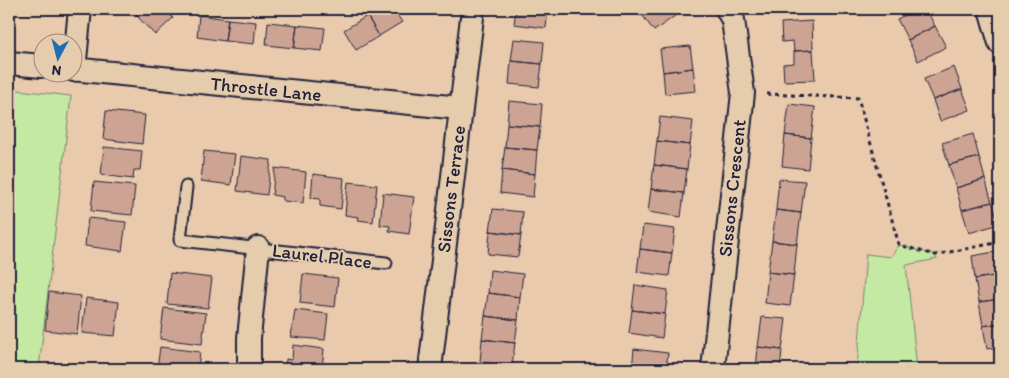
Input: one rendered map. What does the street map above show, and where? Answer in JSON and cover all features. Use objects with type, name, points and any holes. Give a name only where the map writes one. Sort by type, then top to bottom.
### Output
[{"type":"street","points":[[77,32],[80,9]]},
{"type":"street","name":"Sissons Terrace","points":[[430,369],[473,9]]},
{"type":"street","name":"Sissons Crescent","points":[[713,369],[742,94],[733,20],[727,9]]},
{"type":"street","points":[[990,9],[1000,43]]},
{"type":"street","points":[[9,63],[32,65]]},
{"type":"street","name":"Throstle Lane","points":[[82,71],[460,108]]},
{"type":"street","name":"Laurel Place","points":[[249,369],[249,338],[258,248]]},
{"type":"lane","name":"Laurel Place","points":[[186,187],[180,240],[386,263]]},
{"type":"path","points":[[742,94],[858,98],[900,245],[935,255],[1000,242]]},
{"type":"green space","points":[[9,89],[71,96],[39,368],[48,369],[9,369]]},
{"type":"green space","points":[[899,245],[935,255],[937,259],[906,265],[917,369],[857,369],[866,254],[891,257]]},
{"type":"building","points":[[130,9],[142,9],[136,15]]},
{"type":"building","points":[[142,9],[164,9],[173,18],[155,35],[136,15]]},
{"type":"building","points":[[379,9],[393,9],[402,22],[379,36],[367,16]]},
{"type":"building","points":[[516,9],[548,9],[546,28],[514,24]]},
{"type":"building","points":[[644,9],[676,9],[679,13],[654,31],[640,12]]},
{"type":"building","points":[[918,9],[926,9],[935,26],[908,40],[897,19]]},
{"type":"building","points":[[199,15],[228,19],[225,41],[197,37]]},
{"type":"building","points":[[367,16],[379,36],[356,50],[344,30]]},
{"type":"building","points":[[228,19],[256,22],[254,44],[225,41]]},
{"type":"building","points":[[812,21],[813,50],[794,51],[793,41],[782,42],[781,23]]},
{"type":"building","points":[[268,22],[297,25],[294,48],[266,45]]},
{"type":"building","points":[[297,25],[325,28],[322,51],[294,48]]},
{"type":"building","points":[[935,26],[946,47],[918,61],[908,40]]},
{"type":"building","points":[[514,39],[544,42],[542,64],[511,61]]},
{"type":"building","points":[[690,46],[693,68],[663,72],[660,49]]},
{"type":"building","points":[[813,50],[815,80],[784,81],[783,64],[794,63],[794,51]]},
{"type":"building","points":[[511,61],[542,64],[539,87],[509,84]]},
{"type":"building","points":[[954,67],[962,89],[933,100],[924,79]]},
{"type":"building","points":[[693,68],[696,91],[665,94],[663,72]]},
{"type":"building","points":[[962,89],[970,110],[940,121],[933,100]]},
{"type":"building","points":[[509,101],[542,104],[540,127],[507,124]]},
{"type":"building","points":[[789,104],[815,107],[811,138],[785,135]]},
{"type":"building","points":[[106,111],[145,115],[142,144],[103,139]]},
{"type":"building","points":[[660,117],[693,121],[690,145],[657,141]]},
{"type":"building","points":[[507,124],[540,127],[537,150],[505,147]]},
{"type":"building","points":[[973,134],[979,157],[949,165],[942,143]]},
{"type":"building","points":[[785,135],[811,138],[808,169],[782,166]]},
{"type":"building","points":[[657,141],[690,145],[687,169],[654,165]]},
{"type":"building","points":[[104,147],[142,151],[140,170],[134,170],[133,179],[101,175]]},
{"type":"building","points":[[505,147],[537,150],[535,174],[502,170]]},
{"type":"building","points":[[204,151],[235,154],[231,185],[201,181]]},
{"type":"building","points":[[241,156],[271,160],[267,195],[237,191]]},
{"type":"building","points":[[979,157],[985,179],[956,188],[949,165]]},
{"type":"building","points":[[654,165],[687,169],[684,193],[651,189]]},
{"type":"building","points":[[275,168],[306,172],[303,203],[283,201],[283,197],[272,195]]},
{"type":"building","points":[[502,170],[535,174],[533,197],[500,193]]},
{"type":"building","points":[[313,174],[344,178],[341,209],[320,206],[320,199],[311,198]]},
{"type":"building","points":[[779,179],[805,181],[801,213],[776,210]]},
{"type":"building","points":[[985,179],[992,202],[962,210],[956,188]]},
{"type":"building","points":[[94,182],[135,186],[132,215],[91,211]]},
{"type":"building","points":[[348,182],[377,185],[373,222],[358,220],[359,217],[345,215]]},
{"type":"building","points":[[651,189],[684,193],[681,217],[648,212]]},
{"type":"building","points":[[383,193],[414,197],[409,234],[389,231],[390,226],[380,225]]},
{"type":"building","points":[[992,202],[999,224],[969,233],[962,210]]},
{"type":"building","points":[[493,209],[523,212],[521,235],[490,231]]},
{"type":"building","points":[[776,210],[801,213],[797,244],[772,241]]},
{"type":"building","points":[[88,218],[126,222],[122,251],[85,246]]},
{"type":"building","points":[[643,225],[675,229],[672,253],[640,249]]},
{"type":"building","points":[[490,231],[521,235],[518,257],[488,254]]},
{"type":"building","points":[[772,241],[797,244],[794,275],[768,272]]},
{"type":"building","points":[[640,249],[672,253],[669,276],[637,272]]},
{"type":"building","points":[[1000,251],[1000,275],[975,279],[972,256]]},
{"type":"building","points":[[490,270],[523,274],[520,297],[488,293]]},
{"type":"building","points":[[768,272],[794,275],[790,306],[765,303]]},
{"type":"building","points":[[170,273],[212,278],[208,308],[167,304]]},
{"type":"building","points":[[303,274],[338,278],[335,307],[300,303]]},
{"type":"building","points":[[1000,275],[1000,299],[979,302],[975,279]]},
{"type":"building","points":[[635,285],[668,290],[665,314],[632,310]]},
{"type":"building","points":[[49,292],[81,296],[77,334],[45,330]]},
{"type":"building","points":[[488,293],[520,297],[518,320],[485,316]]},
{"type":"building","points":[[86,298],[119,302],[115,336],[82,333]]},
{"type":"building","points":[[1000,299],[1000,323],[983,326],[979,302]]},
{"type":"building","points":[[164,308],[206,313],[202,344],[160,339]]},
{"type":"building","points":[[295,310],[328,314],[325,340],[291,337]]},
{"type":"building","points":[[632,310],[665,314],[662,338],[629,333]]},
{"type":"building","points":[[485,316],[518,320],[515,343],[482,339]]},
{"type":"building","points":[[762,317],[786,319],[782,350],[758,347]]},
{"type":"building","points":[[1000,323],[1000,347],[987,349],[983,326]]},
{"type":"building","points":[[482,339],[515,343],[512,366],[480,362]]},
{"type":"building","points":[[293,345],[324,349],[322,369],[285,369],[286,359],[292,360]]},
{"type":"building","points":[[160,347],[200,352],[198,369],[157,369]]},
{"type":"building","points":[[758,347],[782,350],[780,369],[756,369]]},
{"type":"building","points":[[634,349],[668,353],[666,369],[632,369]]}]
